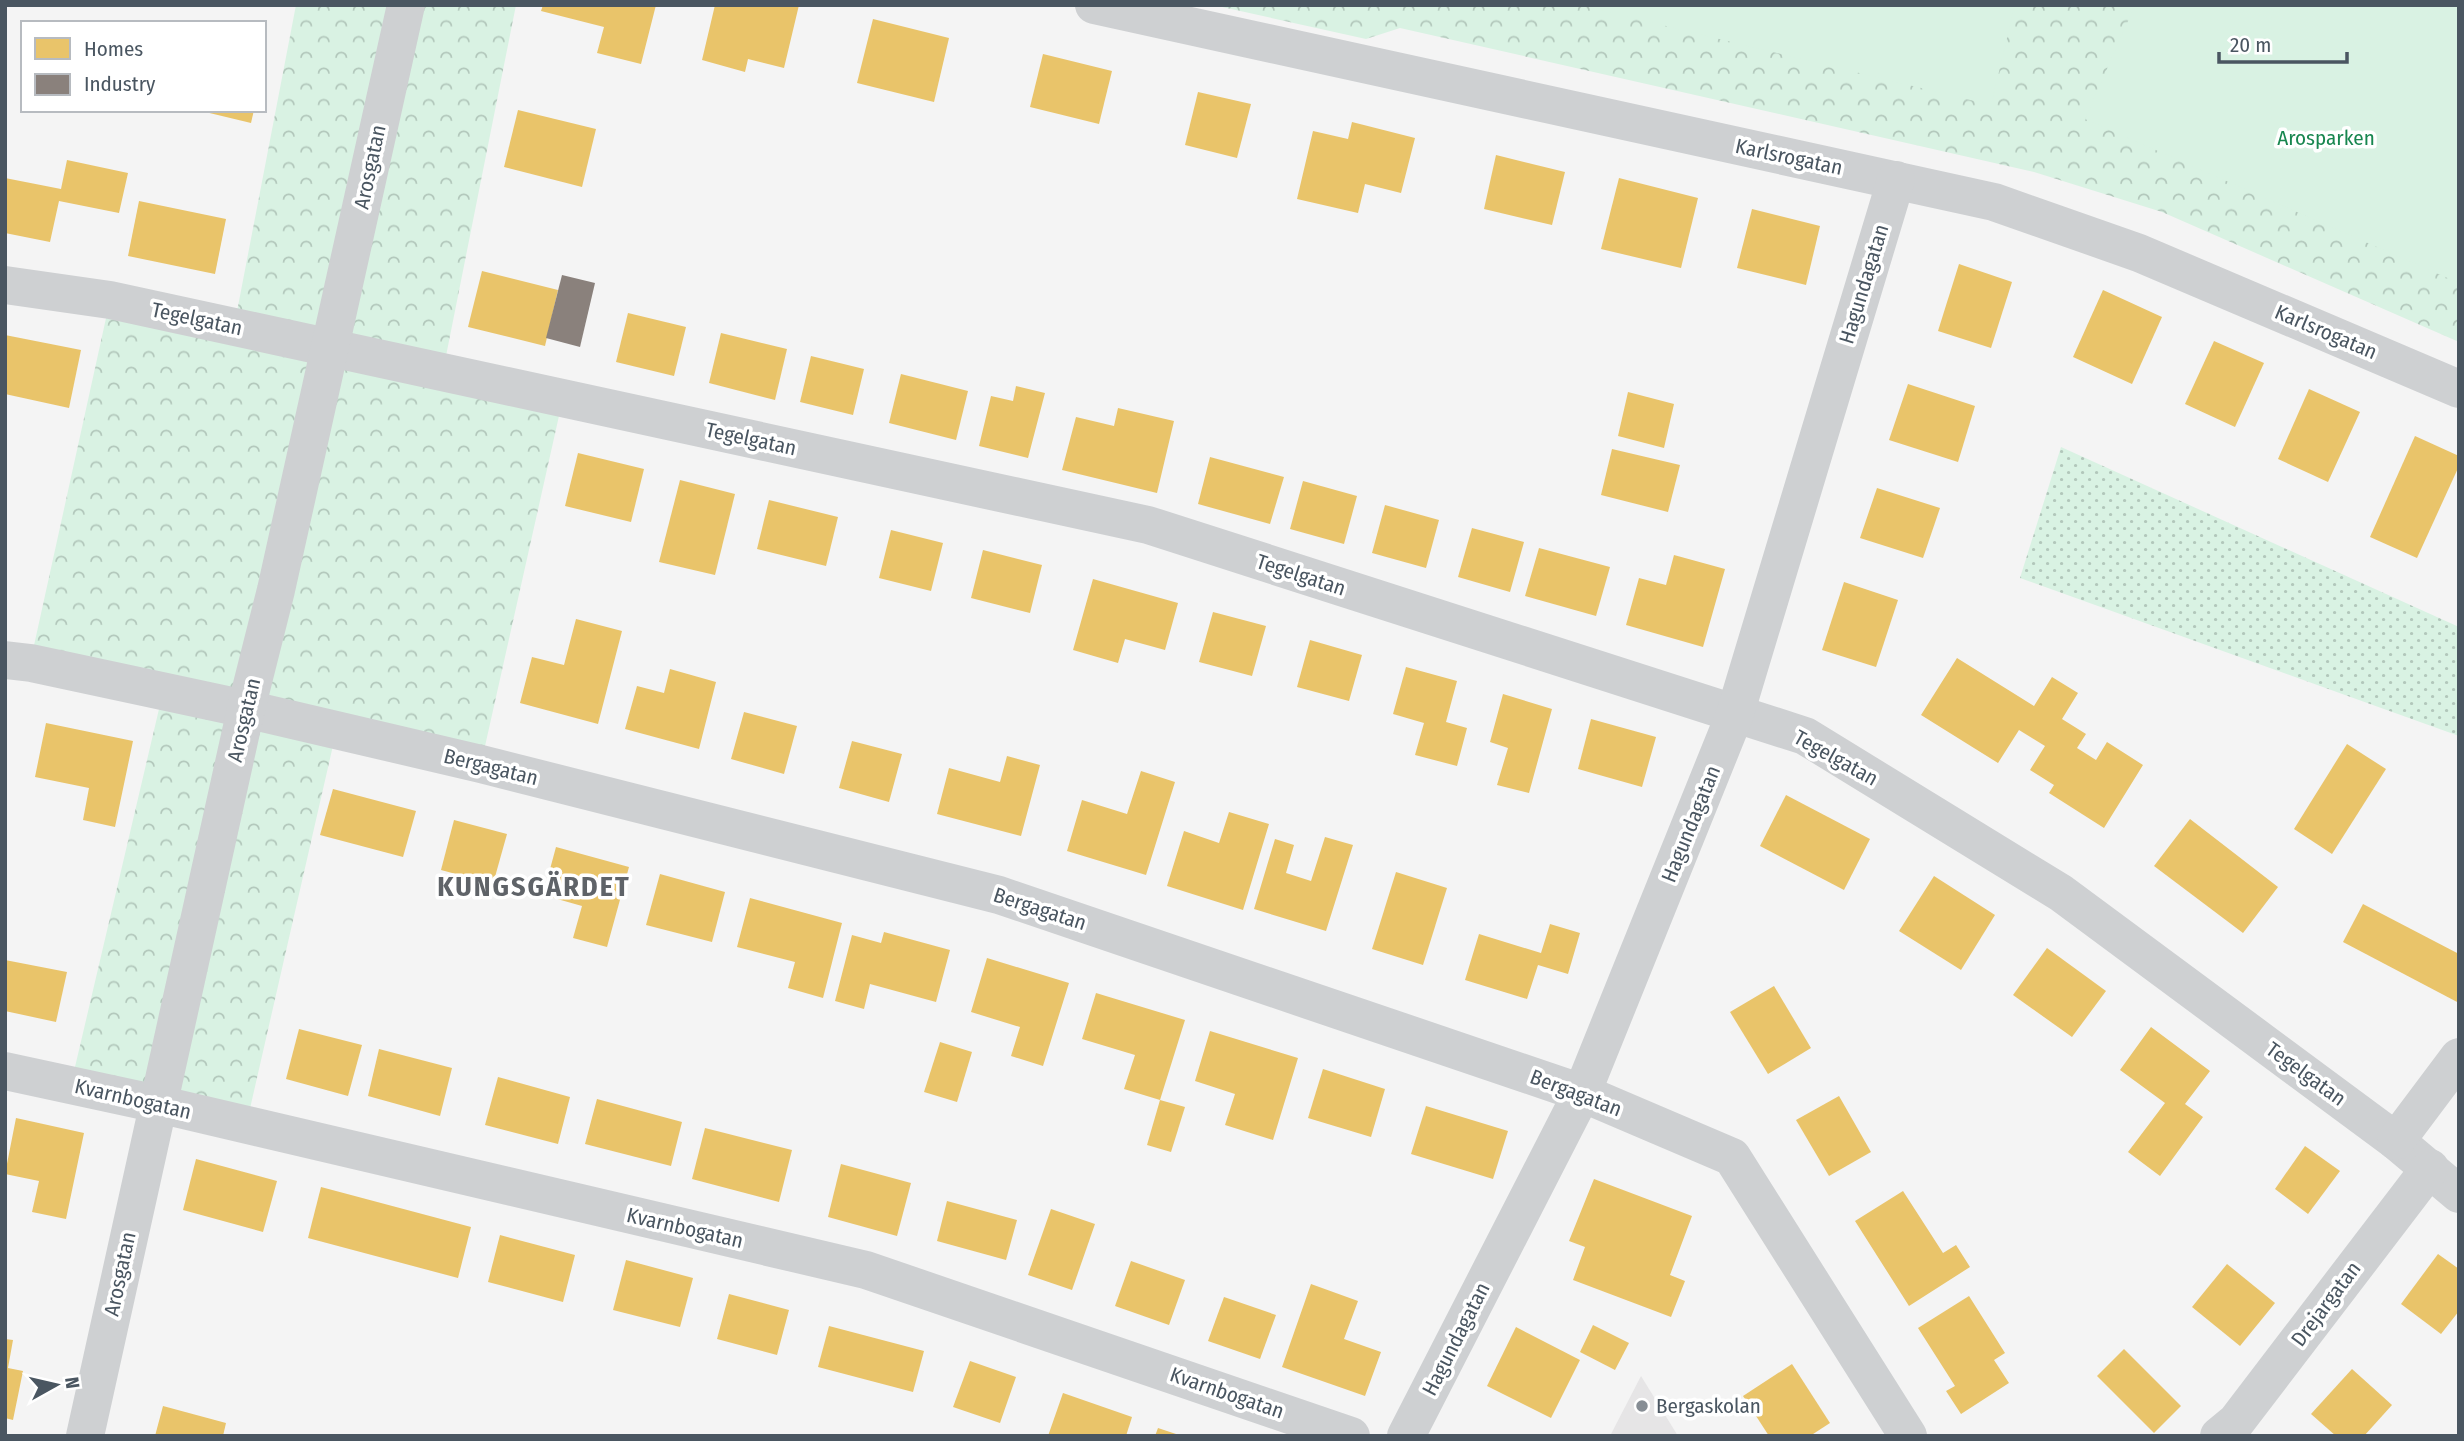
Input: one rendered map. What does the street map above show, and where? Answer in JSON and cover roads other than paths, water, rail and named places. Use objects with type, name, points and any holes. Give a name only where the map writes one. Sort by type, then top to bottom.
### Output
[{"type":"street","name":"Arosgatan","points":[[85,1436],[405,5]]},
{"type":"street","name":"Karlsrogatan","points":[[1094,5],[1994,202],[2139,253],[2459,389]]},
{"type":"street","name":"Hagundagatan","points":[[1406,1436],[1582,1093],[1735,714],[1896,180]]},
{"type":"street","name":"Tegelgatan","points":[[5,285],[110,300],[1148,526],[1805,736],[2061,893],[2396,1141],[2459,1194]]},
{"type":"street","name":"Bergagatan","points":[[5,660],[246,709],[481,764],[999,895],[1582,1093],[1732,1157],[1908,1436]]},
{"type":"street","points":[[2396,1141],[2459,1057]]},
{"type":"street","name":"Kvarnbogatan","points":[[5,1071],[158,1104],[866,1270],[1351,1436]]},
{"type":"street","name":"Drejargatan","points":[[2219,1436],[2236,1422],[2430,1168]]},
{"type":"place","name":"Bergaskolan","points":[[1642,1406]]},
{"type":"district","name":"KUNGSGÄRDET","points":[[534,886]]},
{"type":"park label","name":"Arosparken","points":[[2326,138]]}]
